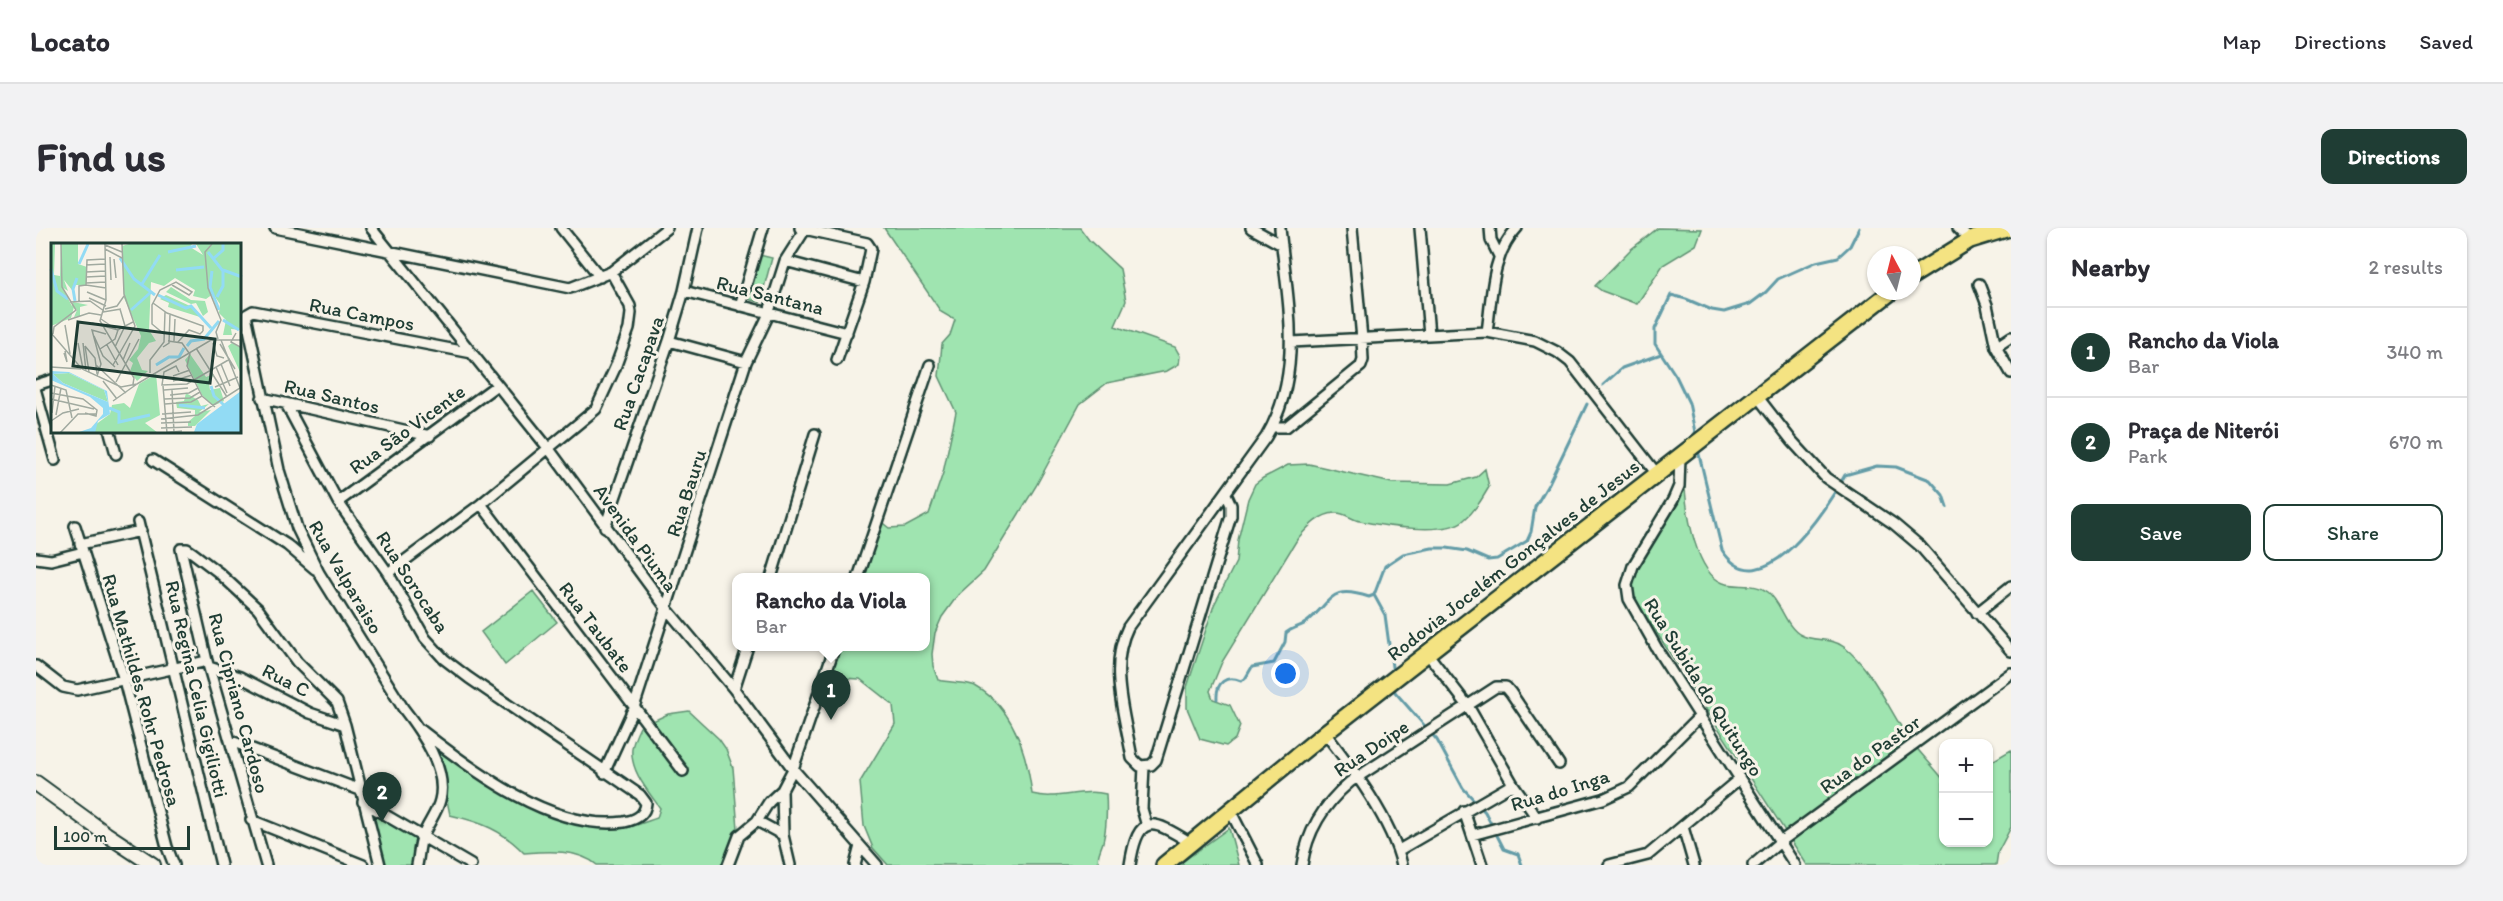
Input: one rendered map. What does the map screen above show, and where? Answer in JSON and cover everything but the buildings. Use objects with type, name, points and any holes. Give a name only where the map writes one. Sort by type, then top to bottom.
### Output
[{"type":"main road","points":[[1921,270],[1970,240],[2009,228]]},
{"type":"main road","name":"Rodovia Jocelém Gonçalves de Jesus","points":[[1164,865],[1427,653],[1880,300]]},
{"type":"main road","points":[[36,783],[153,865]]},
{"type":"street","points":[[275,228],[570,288],[611,272],[667,228]]},
{"type":"street","name":"Avenida Piuma","points":[[371,228],[549,449],[667,609],[734,689],[793,770],[877,865]]},
{"type":"street","points":[[561,228],[600,277]]},
{"type":"street","name":"Rua Cacapava","points":[[605,526],[669,341],[684,291],[698,228]]},
{"type":"street","points":[[740,306],[763,228]]},
{"type":"street","points":[[803,228],[867,243],[872,249],[864,282],[837,360]]},
{"type":"street","name":"Rua Bauru","points":[[604,773],[634,707],[746,362],[768,313],[785,261],[803,228]]},
{"type":"street","points":[[1251,228],[1282,245]]},
{"type":"street","points":[[1226,494],[1231,505],[1231,516],[1156,760],[1151,765],[1136,764],[1131,758],[1118,674],[1122,643],[1128,627],[1226,494],[1272,427],[1286,393],[1291,342],[1280,228]]},
{"type":"street","points":[[1272,427],[1286,427],[1361,366],[1362,339],[1352,228]]},
{"type":"street","points":[[1420,228],[1429,335]]},
{"type":"street","points":[[1490,228],[1491,240],[1499,256]]},
{"type":"street","points":[[1487,332],[1499,256],[1517,228]]},
{"type":"street","points":[[1958,228],[1970,240]]},
{"type":"street","points":[[785,261],[864,282]]},
{"type":"street","points":[[388,573],[481,504],[596,409],[615,368],[629,329],[631,313],[630,306],[611,272]]},
{"type":"street","points":[[1979,284],[1987,305],[1996,346],[2011,373]]},
{"type":"street","name":"Rua Santana","points":[[684,291],[847,333]]},
{"type":"street","name":"Rua Campos","points":[[246,315],[253,311],[472,353]]},
{"type":"street","name":"Rua Valparaiso","points":[[246,315],[262,398],[287,501],[297,528],[319,573],[403,708],[418,728],[441,782],[440,801],[422,838],[417,865]]},
{"type":"street","points":[[1291,342],[1487,332],[1535,341],[1564,357],[1657,474]]},
{"type":"street","points":[[1996,346],[2011,337]]},
{"type":"street","points":[[669,341],[746,362]]},
{"type":"street","points":[[860,573],[930,365]]},
{"type":"street","points":[[36,385],[51,380]]},
{"type":"street","name":"Rua São Vicente","points":[[338,502],[497,385]]},
{"type":"street","points":[[36,392],[55,460]]},
{"type":"street","points":[[1757,396],[1792,441],[1826,478],[1894,524],[1920,546],[2011,651]]},
{"type":"street","name":"Rua Santos","points":[[262,398],[429,436]]},
{"type":"street","name":"Rua Sorocaba","points":[[286,404],[338,502],[388,573],[425,638],[444,659],[645,800],[644,812],[635,820],[608,822],[570,818],[499,786],[467,766],[418,728]]},
{"type":"street","points":[[111,434],[116,454]]},
{"type":"street","points":[[773,573],[815,434]]},
{"type":"street","name":"Rua Subida do Quitungo","points":[[1680,456],[1679,486],[1633,566],[1627,585],[1629,599],[1636,614],[1739,779],[1796,865]]},
{"type":"street","points":[[153,460],[287,545],[319,573]]},
{"type":"street","name":"Rua Taubate","points":[[481,504],[683,771]]},
{"type":"street","name":"Rua Mathildes Rohr Pedrosa","points":[[75,525],[124,680],[174,865]]},
{"type":"street","name":"Rua Regina Celia Gigiliotti","points":[[82,548],[139,526],[221,865]]},
{"type":"street","points":[[36,558],[59,559],[82,548]]},
{"type":"street","name":"Rua Cipriano Cardoso","points":[[266,865],[251,820],[208,664],[181,549],[194,553],[219,572],[258,609],[291,654],[337,702],[345,725]]},
{"type":"street","points":[[1977,613],[2011,586]]},
{"type":"street","points":[[734,689],[746,651]]},
{"type":"street","points":[[728,865],[739,836],[757,821],[769,802],[782,790],[793,770],[833,651]]},
{"type":"street","points":[[1427,653],[1468,706],[1513,784],[1537,818]]},
{"type":"street","points":[[36,666],[70,690],[87,689],[173,668],[208,664]]},
{"type":"street","name":"Rua C","points":[[208,664],[240,677],[310,712],[345,725]]},
{"type":"street","name":"Rua do Pastor","points":[[1753,865],[1780,842],[2011,673]]},
{"type":"street","name":"Rua Doipe","points":[[1302,865],[1308,836],[1324,808],[1336,793],[1500,686],[1506,687],[1559,764]]},
{"type":"street","name":"Rua do Inga","points":[[1472,835],[1604,799],[1629,787],[1701,715]]},
{"type":"street","points":[[345,725],[380,865]]},
{"type":"street","points":[[1326,733],[1359,776],[1399,850],[1402,865]]},
{"type":"street","points":[[231,741],[360,790]]},
{"type":"street","points":[[1144,766],[1142,809],[1148,826]]},
{"type":"street","points":[[1609,865],[1648,855],[1739,779]]},
{"type":"street","points":[[1399,850],[1513,784]]},
{"type":"street","points":[[782,790],[783,835],[790,865]]},
{"type":"street","points":[[363,802],[471,865]]},
{"type":"street","points":[[1231,812],[1258,865]]},
{"type":"street","points":[[1464,812],[1482,865]]},
{"type":"street","points":[[251,820],[363,865]]},
{"type":"street","points":[[757,821],[783,835]]},
{"type":"street","points":[[1130,865],[1136,836],[1148,826],[1162,826],[1191,843]]},
{"type":"street","points":[[1683,827],[1694,865]]},
{"type":"street","points":[[855,865],[860,846]]},
{"type":"green space","points":[[884,228],[1080,228],[1089,240],[1120,269],[1126,301],[1115,326],[1175,347],[1180,356],[1179,364],[1167,371],[1107,383],[1080,404],[1036,486],[984,571],[958,595],[942,617],[935,633],[932,654],[938,680],[972,685],[1000,706],[1009,719],[1022,748],[1032,794],[1051,796],[1087,792],[1106,794],[1106,824],[1099,865],[888,865],[873,848],[864,826],[860,782],[895,724],[893,705],[860,679],[824,677],[832,651],[930,651],[930,573],[856,573],[874,516],[889,528],[905,527],[929,514],[943,473],[956,412],[939,376],[942,344],[950,335],[955,320],[941,312]]},
{"type":"green space","points":[[1658,228],[1702,229],[1696,245],[1663,265],[1637,304],[1602,291],[1595,286],[1630,250]]},
{"type":"green space","points":[[755,254],[772,258],[760,302],[743,298]]},
{"type":"green space","points":[[1309,464],[1392,483],[1450,484],[1476,477],[1485,469],[1489,487],[1478,505],[1464,520],[1443,528],[1383,525],[1357,520],[1339,513],[1319,518],[1298,538],[1222,662],[1210,691],[1213,699],[1230,705],[1240,726],[1235,739],[1226,746],[1200,739],[1187,708],[1187,687],[1214,605],[1236,562],[1238,540],[1248,499],[1255,484],[1263,478],[1288,465]]},
{"type":"green space","points":[[1685,489],[1695,542],[1706,568],[1714,577],[1723,583],[1757,587],[1768,592],[1773,596],[1796,632],[1844,647],[1862,665],[1878,687],[1905,733],[1939,774],[1939,847],[1993,847],[1993,761],[2011,750],[2011,827],[1998,852],[1996,865],[1807,865],[1625,584]]},
{"type":"green space","points":[[533,591],[557,622],[505,665],[481,632]]},
{"type":"green space","points":[[689,711],[719,739],[726,749],[733,768],[738,829],[725,865],[597,865],[572,854],[524,853],[508,838],[490,828],[450,815],[442,776],[428,747],[452,756],[506,789],[549,810],[599,827],[620,829],[657,818],[660,808],[637,773],[632,757],[634,741],[640,727],[668,714]]},
{"type":"green space","points":[[364,804],[424,841],[420,865],[381,865]]},
{"type":"green space","points":[[1229,828],[1239,865],[1178,865]]},
{"type":"waterway","points":[[1696,437],[1689,403],[1676,376],[1655,344],[1655,329],[1671,295],[1724,312],[1750,304],[1778,279],[1816,262],[1838,257],[1850,246],[1859,228]]},
{"type":"waterway","points":[[1603,385],[1622,368],[1661,354]]},
{"type":"waterway","points":[[1374,595],[1385,566],[1403,554],[1432,548],[1447,548],[1467,551],[1488,560],[1497,559],[1527,541],[1531,532],[1535,507],[1587,404]]},
{"type":"waterway","points":[[1698,450],[1722,550],[1738,566],[1755,569],[1773,562],[1791,548],[1824,509],[1845,475],[1877,466],[1896,467],[1930,480],[1943,495],[1947,507]]},
{"type":"waterway","points":[[1217,699],[1218,688],[1223,681],[1231,679],[1241,681],[1245,679],[1252,667],[1274,663],[1285,642],[1286,633],[1307,622],[1333,596],[1347,592],[1369,597],[1374,595]]},
{"type":"waterway","points":[[1374,595],[1385,615],[1393,674]]},
{"type":"waterway","points":[[1394,686],[1395,692],[1437,740],[1463,788],[1485,812],[1504,849],[1518,854],[1522,865]]},
{"type":"place","name":"Rancho da Viola","points":[[831,720]]},
{"type":"place","name":"Praça de Niterói","points":[[382,822]]}]
